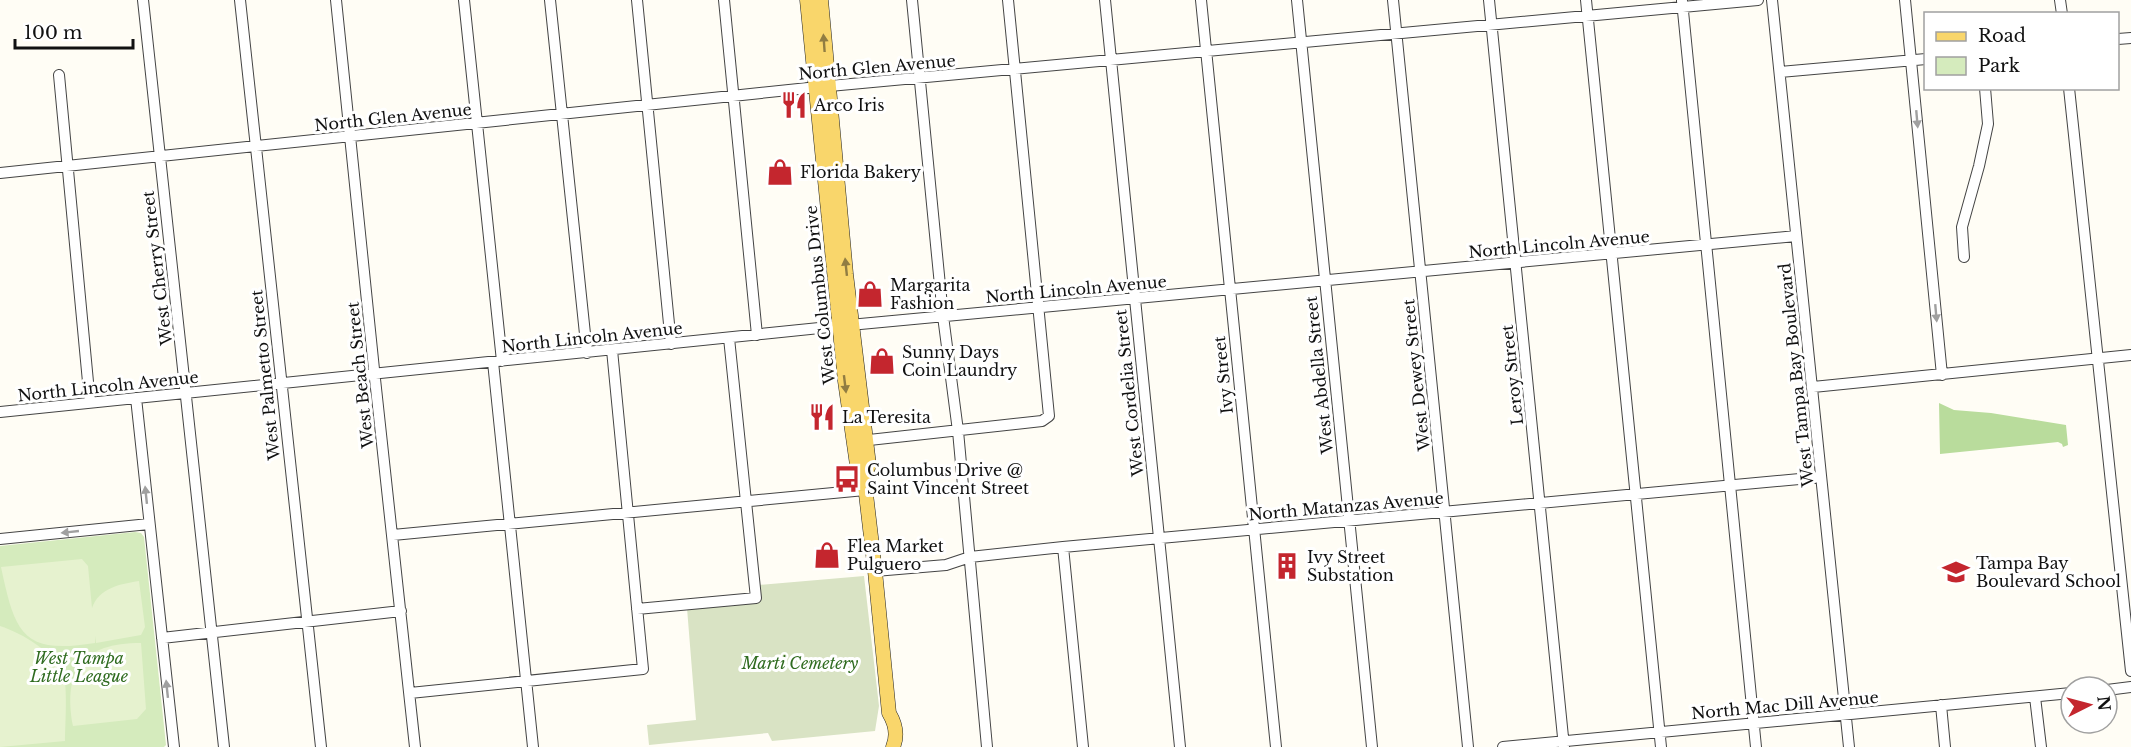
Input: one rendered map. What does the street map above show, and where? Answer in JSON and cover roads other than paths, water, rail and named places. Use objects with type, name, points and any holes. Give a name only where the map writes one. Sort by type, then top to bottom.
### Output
[{"type":"main road","name":"West Columbus Drive","points":[[807,0],[822,87],[845,326],[859,441],[857,465],[864,484],[875,571],[888,713],[894,722],[896,740],[893,747]]},
{"type":"main road","name":"West Columbus Drive","points":[[821,0],[822,87]]},
{"type":"street","name":"West Cherry Street","points":[[143,0],[224,747]]},
{"type":"street","name":"West Palmetto Street","points":[[240,0],[321,747]]},
{"type":"street","name":"West Beach Street","points":[[336,0],[415,747]]},
{"type":"street","points":[[464,0],[510,524],[533,747]]},
{"type":"street","points":[[550,0],[587,353]]},
{"type":"street","points":[[637,0],[671,344]]},
{"type":"street","points":[[724,0],[757,335]]},
{"type":"street","points":[[912,0],[943,316],[958,431],[987,747]]},
{"type":"street","points":[[859,441],[1042,421],[1049,416],[1008,0]]},
{"type":"street","name":"West Cordelia Street","points":[[1105,0],[1180,747]]},
{"type":"street","name":"Ivy Street","points":[[1201,0],[1276,747]]},
{"type":"street","name":"West Abdella Street","points":[[1297,0],[1372,747]]},
{"type":"street","name":"West Dewey Street","points":[[1393,0],[1468,747]]},
{"type":"street","name":"Leroy Street","points":[[1489,0],[1564,744]]},
{"type":"street","points":[[1586,0],[1660,747]]},
{"type":"street","name":"North Glen Avenue","points":[[0,173],[822,87],[1587,15],[1682,3],[1758,0]]},
{"type":"street","name":"West Tampa Bay Boulevard","points":[[1772,0],[1849,747]]},
{"type":"street","points":[[1905,0],[1942,375]]},
{"type":"street","points":[[1682,3],[1756,747]]},
{"type":"street","points":[[1780,72],[1924,59]]},
{"type":"street","points":[[59,75],[90,403]]},
{"type":"street","points":[[1964,257],[1962,227],[1988,124],[1985,90]]},
{"type":"street","points":[[2069,90],[2131,671]]},
{"type":"street","name":"North Lincoln Avenue","points":[[0,412],[943,316],[1796,236]]},
{"type":"street","points":[[637,609],[756,598],[729,338]]},
{"type":"street","points":[[410,693],[643,669],[612,350]]},
{"type":"street","points":[[1812,387],[2131,355]]},
{"type":"street","points":[[136,398],[174,747]]},
{"type":"street","name":"North Matanzas Avenue","points":[[875,571],[946,566],[970,557],[1063,547],[1821,477]]},
{"type":"street","points":[[393,535],[628,513],[864,484]]},
{"type":"street","points":[[0,539],[149,524]]},
{"type":"street","points":[[1063,547],[1083,747]]},
{"type":"street","points":[[162,638],[401,610]]},
{"type":"street","name":"North Mac Dill Avenue","points":[[1503,747],[1564,744],[1659,732],[2059,694]]},
{"type":"street","points":[[2035,697],[2041,747]]},
{"type":"street","points":[[1941,705],[1945,747]]},
{"type":"place","name":"Arco Iris","points":[[794,105]]},
{"type":"place","name":"Florida Bakery","points":[[780,172]]},
{"type":"place","name":"Margarita Fashion","points":[[870,294]]},
{"type":"place","name":"Sunny Days Coin Laundry","points":[[882,361]]},
{"type":"place","name":"La Teresita","points":[[822,417]]},
{"type":"place","name":"Columbus Drive @ Saint Vincent Street","points":[[847,479]]},
{"type":"place","name":"Flea Market Pulguero","points":[[827,555]]},
{"type":"place","name":"Ivy Street Substation","points":[[1287,566]]},
{"type":"place","name":"Tampa Bay Boulevard School","points":[[1956,572]]},
{"type":"park label","name":"Marti Cemetery","points":[[800,663]]},
{"type":"park label","name":"West Tampa Little League","points":[[79,667]]}]
